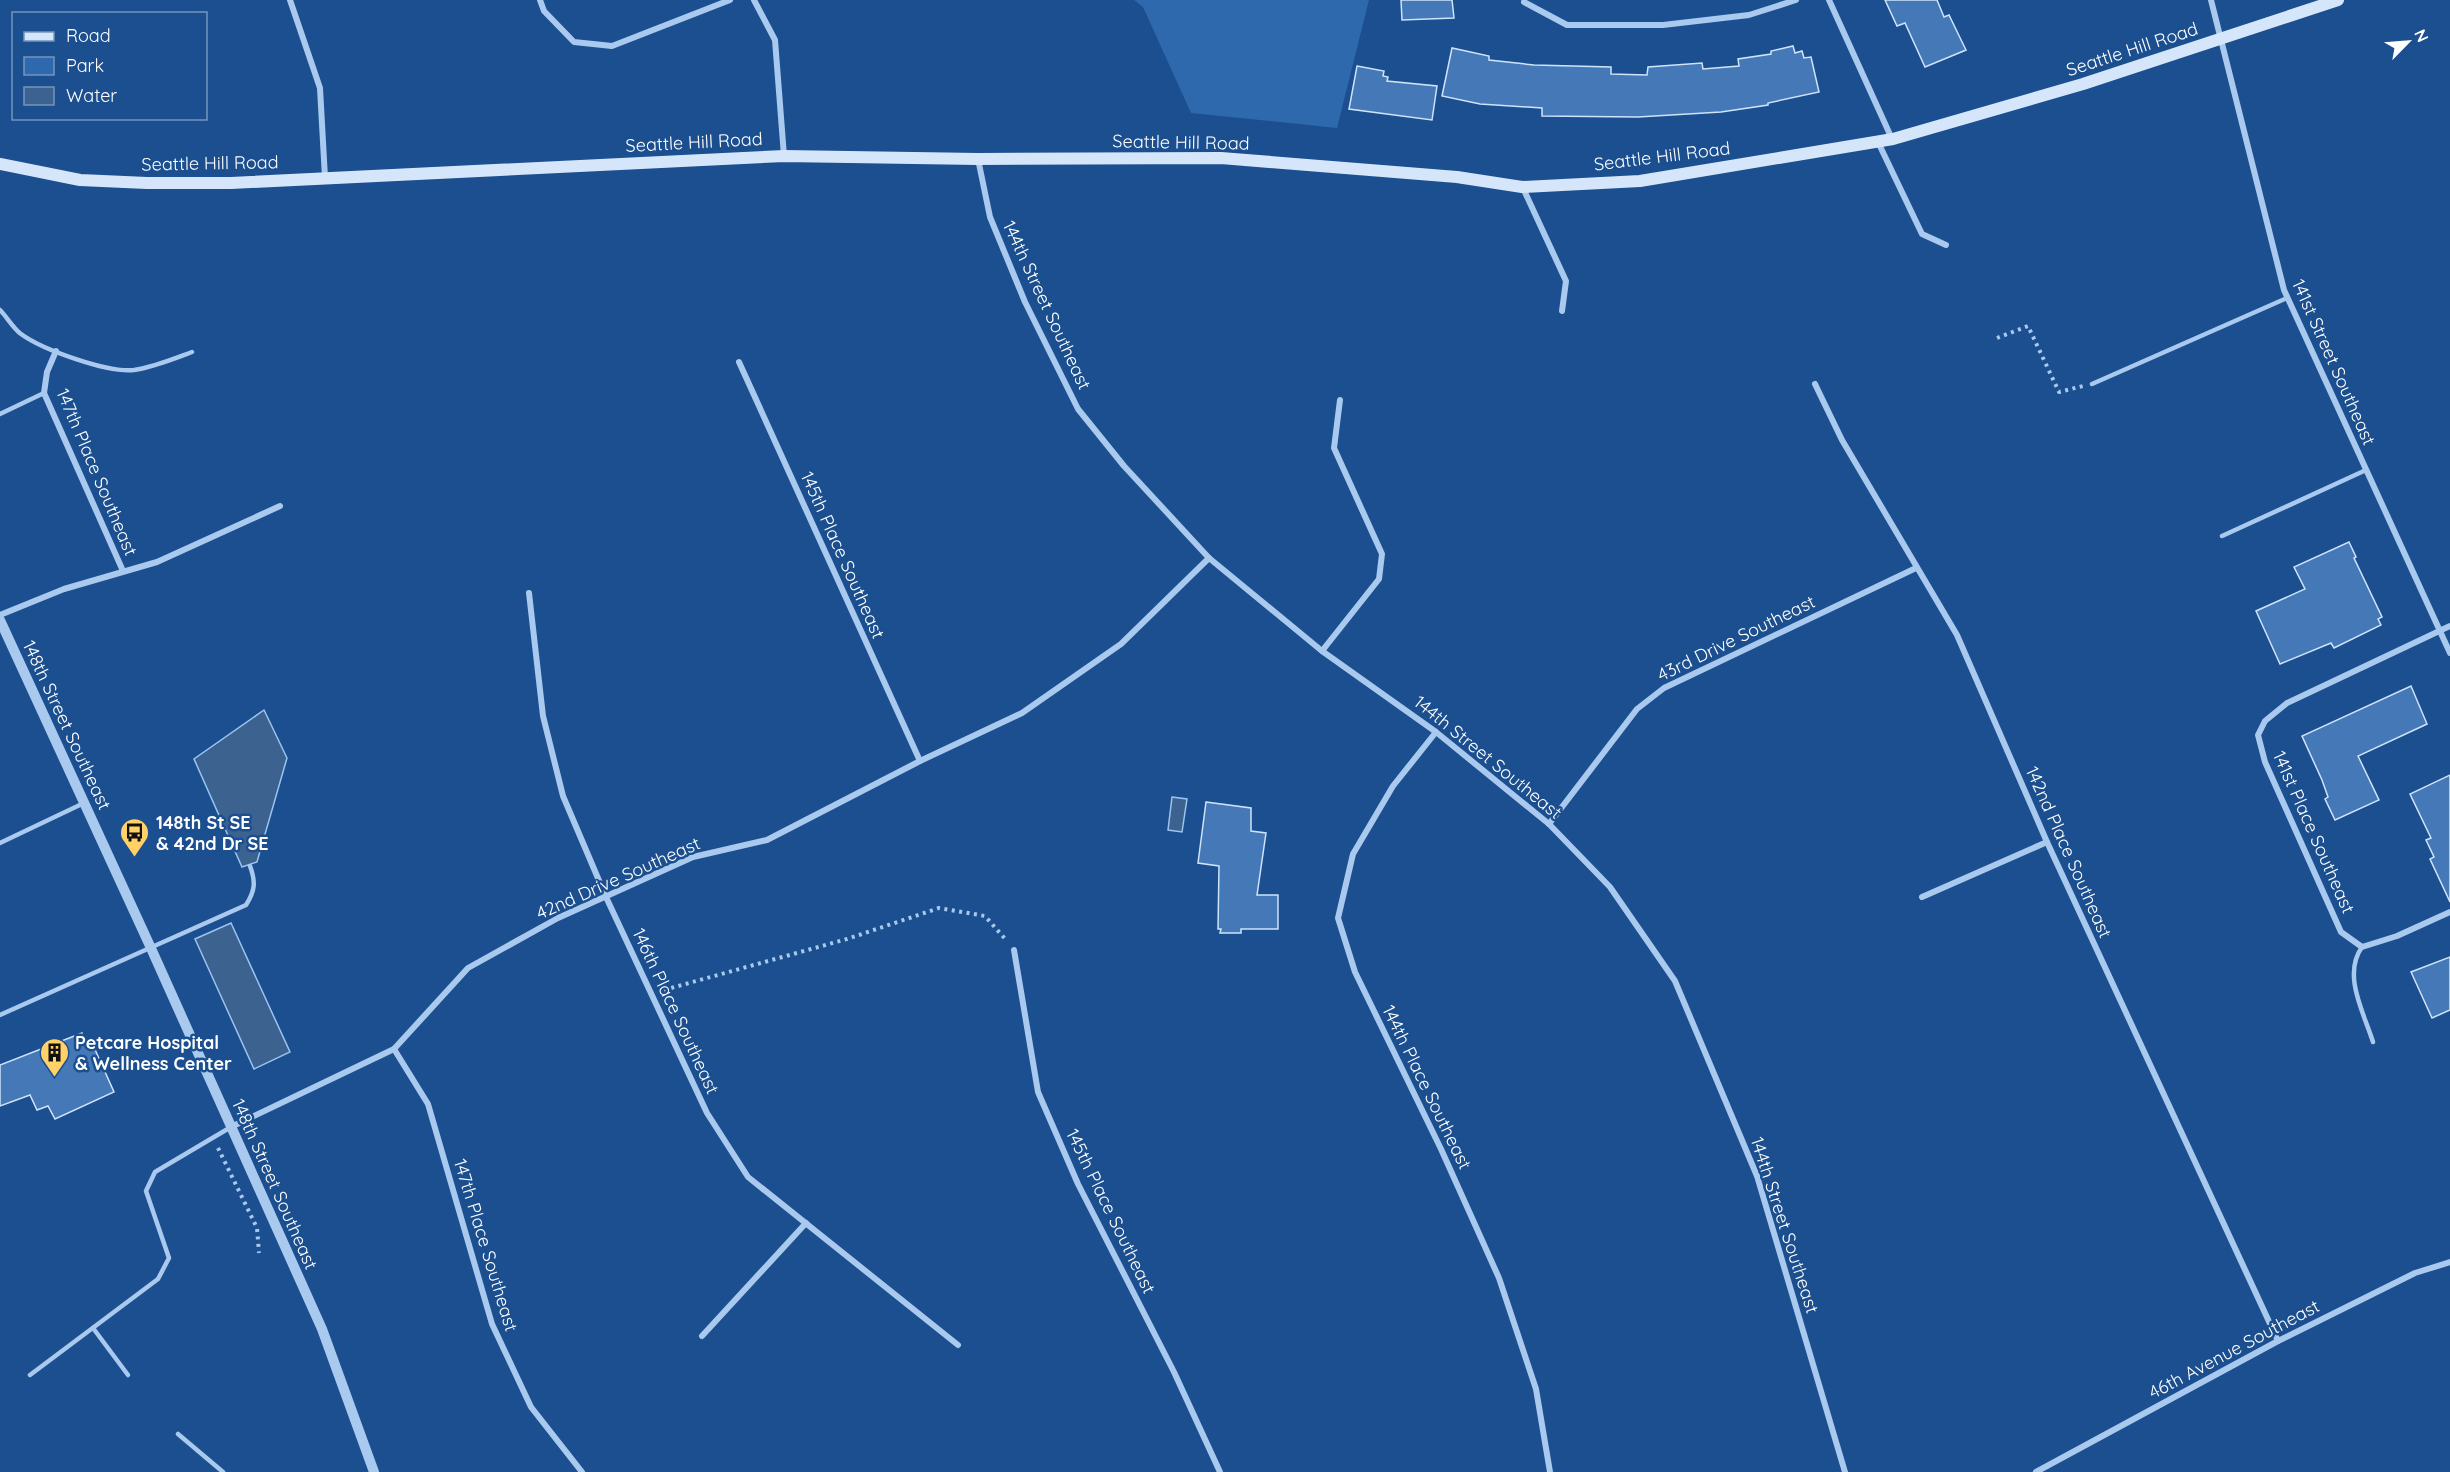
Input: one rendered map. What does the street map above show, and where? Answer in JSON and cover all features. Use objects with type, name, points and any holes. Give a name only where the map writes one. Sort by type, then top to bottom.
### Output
[{"type":"main road","name":"Seattle Hill Road","points":[[0,164],[80,180],[231,183],[784,156],[978,159],[1221,158],[1457,177],[1522,187],[1640,181],[1893,139],[2083,84],[2338,0]]},
{"type":"street","points":[[290,0],[320,88],[325,178]]},
{"type":"street","points":[[540,0],[544,10],[574,42],[612,46],[730,0]]},
{"type":"street","points":[[754,0],[775,40],[784,156]]},
{"type":"street","points":[[1523,1],[1567,25],[1663,25],[1749,15],[1796,0]]},
{"type":"street","points":[[1829,0],[1893,139]]},
{"type":"street","name":"141st Street Southeast","points":[[2211,0],[2287,298],[2450,653]]},
{"type":"street","points":[[1877,142],[1922,234],[1946,245]]},
{"type":"street","name":"144th Street Southeast","points":[[978,159],[990,217],[1025,302],[1078,409],[1124,466],[1209,558],[1322,651],[1436,732],[1549,824],[1610,887],[1675,981],[1757,1176],[1845,1472]]},
{"type":"street","points":[[1522,187],[1566,281],[1562,311]]},
{"type":"street","name":"147th Place Southeast","points":[[56,351],[47,372],[44,393],[123,570]]},
{"type":"street","name":"145th Place Southeast","points":[[739,362],[920,761]]},
{"type":"street","name":"142nd Place Southeast","points":[[1815,384],[1842,440],[1957,635],[2047,842],[2278,1341]]},
{"type":"street","points":[[1322,651],[1379,579],[1382,554],[1334,448],[1340,400]]},
{"type":"street","points":[[0,615],[64,589],[157,562],[280,506]]},
{"type":"street","name":"42nd Drive Southeast","points":[[231,1127],[394,1049],[468,968],[558,918],[693,857],[767,840],[920,761],[1022,713],[1120,644],[1209,558]]},
{"type":"street","name":"43rd Drive Southeast","points":[[1549,824],[1637,709],[1664,688],[1916,568]]},
{"type":"street","name":"146th Place Southeast","points":[[529,593],[543,716],[563,796],[606,897],[707,1113],[748,1177],[958,1345]]},
{"type":"street","name":"148th Street Southeast","points":[[0,620],[322,1329],[374,1472]]},
{"type":"street","points":[[2440,631],[2450,626]]},
{"type":"street","name":"141st Place Southeast","points":[[2362,948],[2342,932],[2265,762],[2258,735],[2265,721],[2287,703],[2440,631]]},
{"type":"street","name":"144th Place Southeast","points":[[1436,732],[1394,786],[1353,854],[1338,918],[1355,972],[1441,1149],[1499,1278],[1536,1389],[1550,1472]]},
{"type":"street","points":[[1922,897],[2047,842]]},
{"type":"street","points":[[2362,948],[2397,936],[2450,912]]},
{"type":"street","name":"145th Place Southeast","points":[[1014,950],[1038,1092],[1078,1184],[1174,1372],[1220,1472]]},
{"type":"street","name":"147th Place Southeast","points":[[394,1049],[428,1104],[492,1324],[531,1407],[582,1472]]},
{"type":"street","points":[[702,1336],[806,1223]]},
{"type":"street","name":"46th Avenue Southeast","points":[[2036,1472],[2278,1341],[2415,1273],[2450,1262]]},
{"type":"lane","points":[[2092,384],[2287,298]]},
{"type":"lane","points":[[0,310],[21,333],[56,351],[99,366],[132,370],[153,366],[192,352]]},
{"type":"lane","points":[[0,414],[44,393]]},
{"type":"lane","points":[[2222,536],[2366,470]]},
{"type":"lane","points":[[0,843],[84,802]]},
{"type":"lane","points":[[0,1015],[246,905],[254,892],[255,878],[250,866]]},
{"type":"lane","points":[[2362,948],[2356,956],[2353,978],[2373,1042]]},
{"type":"lane","points":[[30,1375],[158,1279],[169,1258],[146,1191],[155,1172],[231,1127]]},
{"type":"lane","points":[[93,1328],[128,1375]]},
{"type":"lane","points":[[178,1434],[223,1472]]},
{"type":"path","points":[[1998,338],[2028,326],[2059,392],[2092,384]]},
{"type":"path","points":[[651,994],[847,939],[939,908],[985,916],[1014,950]]},
{"type":"path","points":[[208,1140],[216,1146],[257,1228],[260,1253]]},
{"type":"green space","points":[[1134,0],[1369,0],[1337,128],[1191,113],[1143,7]]},
{"type":"water","points":[[264,710],[287,758],[257,862],[242,867],[194,759]]},
{"type":"water","points":[[1172,797],[1187,799],[1182,832],[1168,830]]},
{"type":"water","points":[[231,923],[290,1052],[254,1069],[195,939]]},
{"type":"building","points":[[1401,0],[1452,0],[1454,18],[1402,20]]},
{"type":"building","points":[[1885,0],[1937,0],[1944,17],[1949,15],[1966,50],[1925,67],[1905,23],[1897,26]]},
{"type":"building","points":[[1793,46],[1795,53],[1802,51],[1804,58],[1811,57],[1819,92],[1768,103],[1768,105],[1721,112],[1638,117],[1542,116],[1542,108],[1480,104],[1442,96],[1452,48],[1489,56],[1489,60],[1534,65],[1611,67],[1611,74],[1647,75],[1648,67],[1702,63],[1703,69],[1739,66],[1738,59],[1771,54],[1771,51]]},
{"type":"building","points":[[1357,66],[1384,71],[1383,76],[1388,77],[1387,81],[1437,86],[1432,120],[1349,109]]},
{"type":"building","points":[[2349,542],[2356,557],[2354,558],[2382,617],[2378,619],[2381,625],[2334,648],[2331,643],[2280,664],[2256,611],[2305,589],[2294,567]]},
{"type":"building","points":[[2411,686],[2427,724],[2358,756],[2379,800],[2335,820],[2325,799],[2328,797],[2322,780],[2302,736]]},
{"type":"building","points":[[2450,775],[2450,902],[2430,859],[2434,857],[2426,840],[2431,838],[2410,794]]},
{"type":"building","points":[[1206,802],[1251,808],[1251,831],[1266,833],[1257,895],[1278,895],[1278,929],[1241,929],[1241,933],[1220,933],[1221,929],[1218,929],[1219,866],[1198,863]]},
{"type":"building","points":[[2450,957],[2450,1010],[2432,1018],[2411,972]]},
{"type":"building","name":"Petcare Hospital & Wellness Center","points":[[82,1033],[88,1048],[93,1045],[114,1092],[55,1119],[48,1106],[37,1110],[30,1095],[0,1106],[0,1065]]},
{"type":"place","name":"148th St SE & 42nd Dr SE","points":[[135,858]]},
{"type":"place","name":"Petcare Hospital & Wellness Center","points":[[54,1078]]}]
